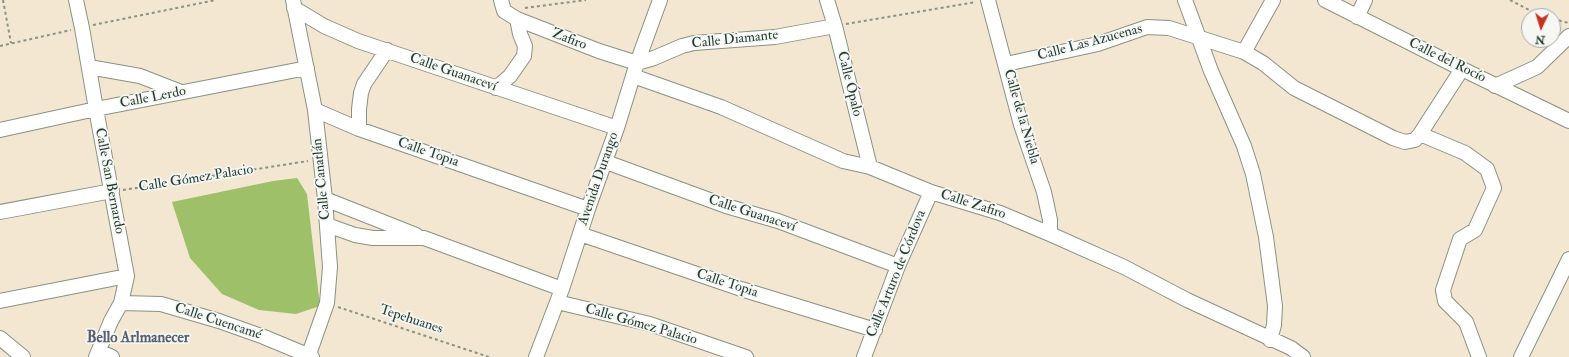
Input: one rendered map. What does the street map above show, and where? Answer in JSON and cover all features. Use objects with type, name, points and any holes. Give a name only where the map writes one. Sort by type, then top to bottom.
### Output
[{"type":"street","name":"Calle San Bernardo","points":[[76,0],[127,276],[121,303],[97,354]]},
{"type":"street","name":"Avenida Durango","points":[[536,357],[560,295],[588,209],[606,162],[635,69],[660,0]]},
{"type":"street","name":"Calle Ópalo","points":[[827,0],[835,26],[870,167]]},
{"type":"street","name":"Calle de la Niebla","points":[[988,0],[1021,125],[1044,192],[1050,220],[1050,234]]},
{"type":"street","points":[[1185,0],[1211,71],[1244,146],[1258,195],[1266,237],[1275,306],[1274,325],[1270,340]]},
{"type":"street","points":[[1244,52],[1273,0]]},
{"type":"street","name":"Calle del Rocío","points":[[1325,0],[1462,70],[1569,121]]},
{"type":"street","points":[[1357,17],[1365,0]]},
{"type":"street","name":"Calle Guanaceví","points":[[293,4],[339,34],[617,128]]},
{"type":"street","name":"Calle Canatlán","points":[[293,4],[315,110],[325,199],[330,267],[327,303],[310,356]]},
{"type":"street","name":"Zafiro","points":[[503,6],[518,20],[591,48],[635,69]]},
{"type":"street","points":[[496,88],[510,76],[520,64],[524,56],[525,46],[520,34],[518,20]]},
{"type":"street","name":"Calle Diamante","points":[[635,69],[654,58],[688,44],[775,37],[835,26]]},
{"type":"street","name":"Calle Las Azucenas","points":[[1006,64],[1098,44],[1147,27],[1169,28],[1244,52],[1263,63],[1294,88],[1393,138],[1405,142],[1415,140],[1420,134]]},
{"type":"street","points":[[1495,86],[1537,67],[1569,36]]},
{"type":"street","points":[[359,129],[359,109],[364,84],[387,50]]},
{"type":"street","points":[[89,67],[140,76],[181,92]]},
{"type":"street","name":"Calle Lerdo","points":[[0,130],[96,109],[307,68]]},
{"type":"street","name":"Calle Zafiro","points":[[635,69],[843,161],[870,167],[931,192],[1000,214],[1050,234],[1124,267],[1187,300],[1270,340],[1289,353],[1303,357]]},
{"type":"street","points":[[1462,70],[1420,134],[1465,153],[1486,169],[1494,188],[1475,230],[1460,239],[1443,290],[1445,301],[1466,322],[1479,357]]},
{"type":"street","name":"Calle Topia","points":[[315,110],[359,129],[588,209]]},
{"type":"street","name":"Calle Guanaceví","points":[[606,162],[726,206],[778,221],[898,266]]},
{"type":"street","points":[[0,212],[112,192]]},
{"type":"street","name":"Calle Arturo de Córdova","points":[[864,357],[898,266],[931,192]]},
{"type":"street","name":"Calle Gómez Palacio","points":[[325,199],[424,238],[560,295],[746,357]]},
{"type":"street","name":"Calle Gómez Palacio","points":[[327,226],[356,235],[372,238],[424,238]]},
{"type":"street","name":"Calle Topia","points":[[580,234],[741,289],[875,330]]},
{"type":"street","points":[[1521,357],[1569,259]]},
{"type":"street","points":[[0,301],[127,276]]},
{"type":"street","name":"Calle Cuencamé","points":[[121,303],[161,304],[219,321],[264,337],[310,356]]},
{"type":"street","points":[[0,338],[23,357]]},
{"type":"street","points":[[97,354],[112,357]]},
{"type":"path","points":[[3,0],[11,44]]},
{"type":"path","points":[[0,46],[216,0]]},
{"type":"path","points":[[503,6],[586,0]]},
{"type":"path","points":[[835,26],[988,0]]},
{"type":"path","points":[[1510,0],[1525,8]]},
{"type":"path","name":"Calle Gómez Palacio","points":[[112,192],[321,159]]},
{"type":"path","name":"Tepehuanes","points":[[327,303],[489,357]]},
{"type":"green space","points":[[297,178],[307,194],[320,306],[296,314],[259,310],[222,294],[190,258],[172,202],[273,181]]},
{"type":"district","name":"Bello Arlmanecer","points":[[138,339]]}]
